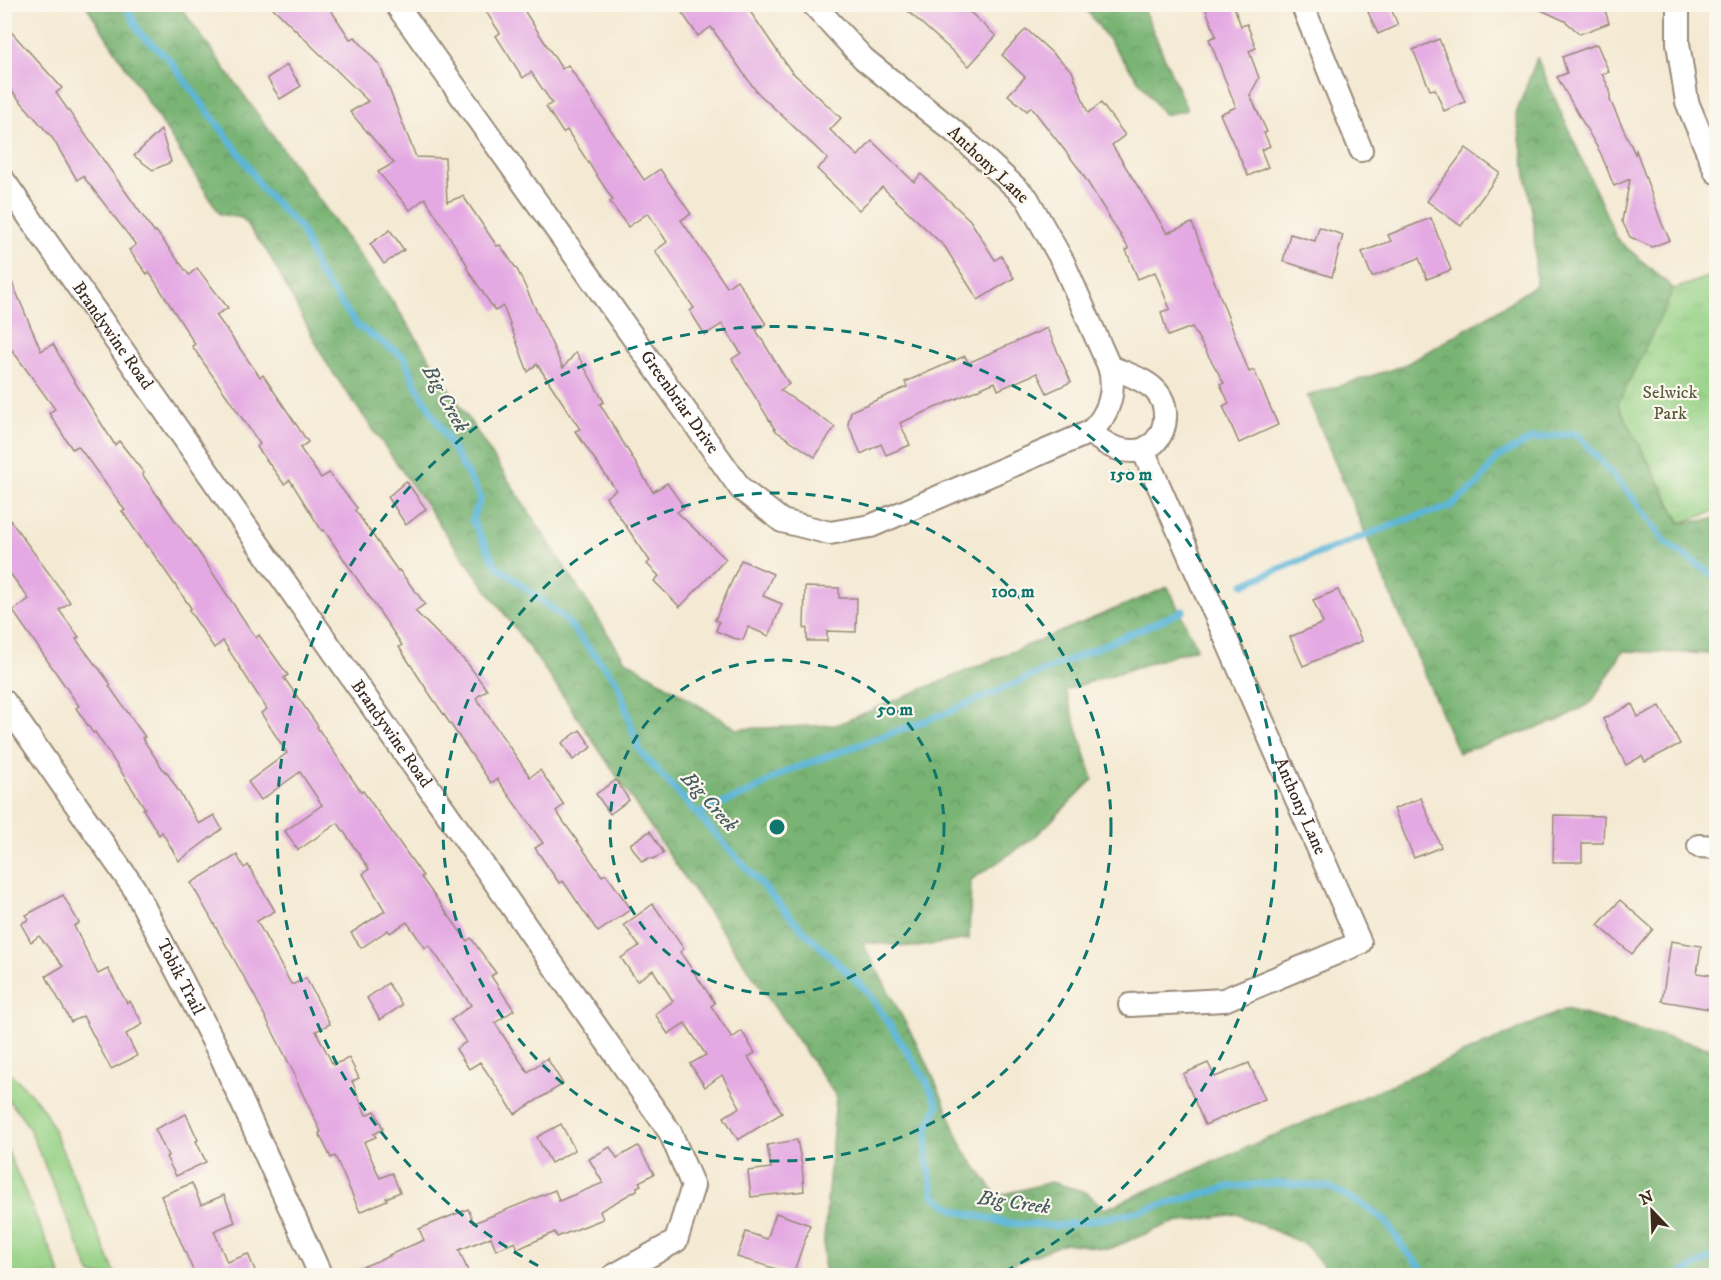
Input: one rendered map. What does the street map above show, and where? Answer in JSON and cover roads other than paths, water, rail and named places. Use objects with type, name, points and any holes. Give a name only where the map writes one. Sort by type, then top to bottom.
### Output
[{"type":"street","name":"Greenbriar Drive","points":[[396,4],[741,489],[782,521],[830,533],[871,526],[1090,432]]},
{"type":"street","name":"Anthony Lane","points":[[813,4],[864,59],[962,138],[1027,198],[1063,262],[1109,366],[1112,378],[1112,397],[1100,423],[1090,432]]},
{"type":"street","points":[[1302,4],[1361,150]]},
{"type":"street","points":[[1678,4],[1678,43],[1687,102],[1716,172]]},
{"type":"street","name":"Brandywine Road","points":[[4,181],[670,1132],[693,1186],[676,1241],[613,1275]]},
{"type":"street","points":[[1090,432],[1118,450],[1133,452],[1143,450],[1155,442],[1165,425],[1165,406],[1156,391],[1109,366]]},
{"type":"street","name":"Anthony Lane","points":[[1130,1005],[1224,1000],[1360,943],[1143,450]]},
{"type":"street","name":"Tobik Trail","points":[[4,701],[134,888],[222,1058],[321,1275]]},
{"type":"waterway","name":"Big Creek","points":[[125,4],[140,33],[168,58],[245,161],[262,189],[301,229],[319,274],[358,326],[404,357],[415,383],[481,498],[472,520],[496,565],[564,618],[618,683],[639,750],[802,929],[868,992],[924,1077],[938,1105],[927,1130],[927,1158],[934,1196],[957,1211],[1007,1223],[1057,1226],[1124,1215],[1229,1187],[1276,1183],[1329,1187],[1362,1204],[1385,1220],[1405,1250],[1429,1276]]},
{"type":"waterway","points":[[1244,584],[1408,519],[1449,507],[1478,484],[1497,458],[1532,439],[1576,433],[1633,498],[1666,543],[1716,577]]},
{"type":"waterway","points":[[698,814],[752,791],[787,771],[944,714],[1183,611]]},
{"type":"waterway","name":"Big Creek","points":[[1678,1276],[1716,1255]]},
{"type":"park label","name":"Selwick Park","points":[[1670,403]]}]
